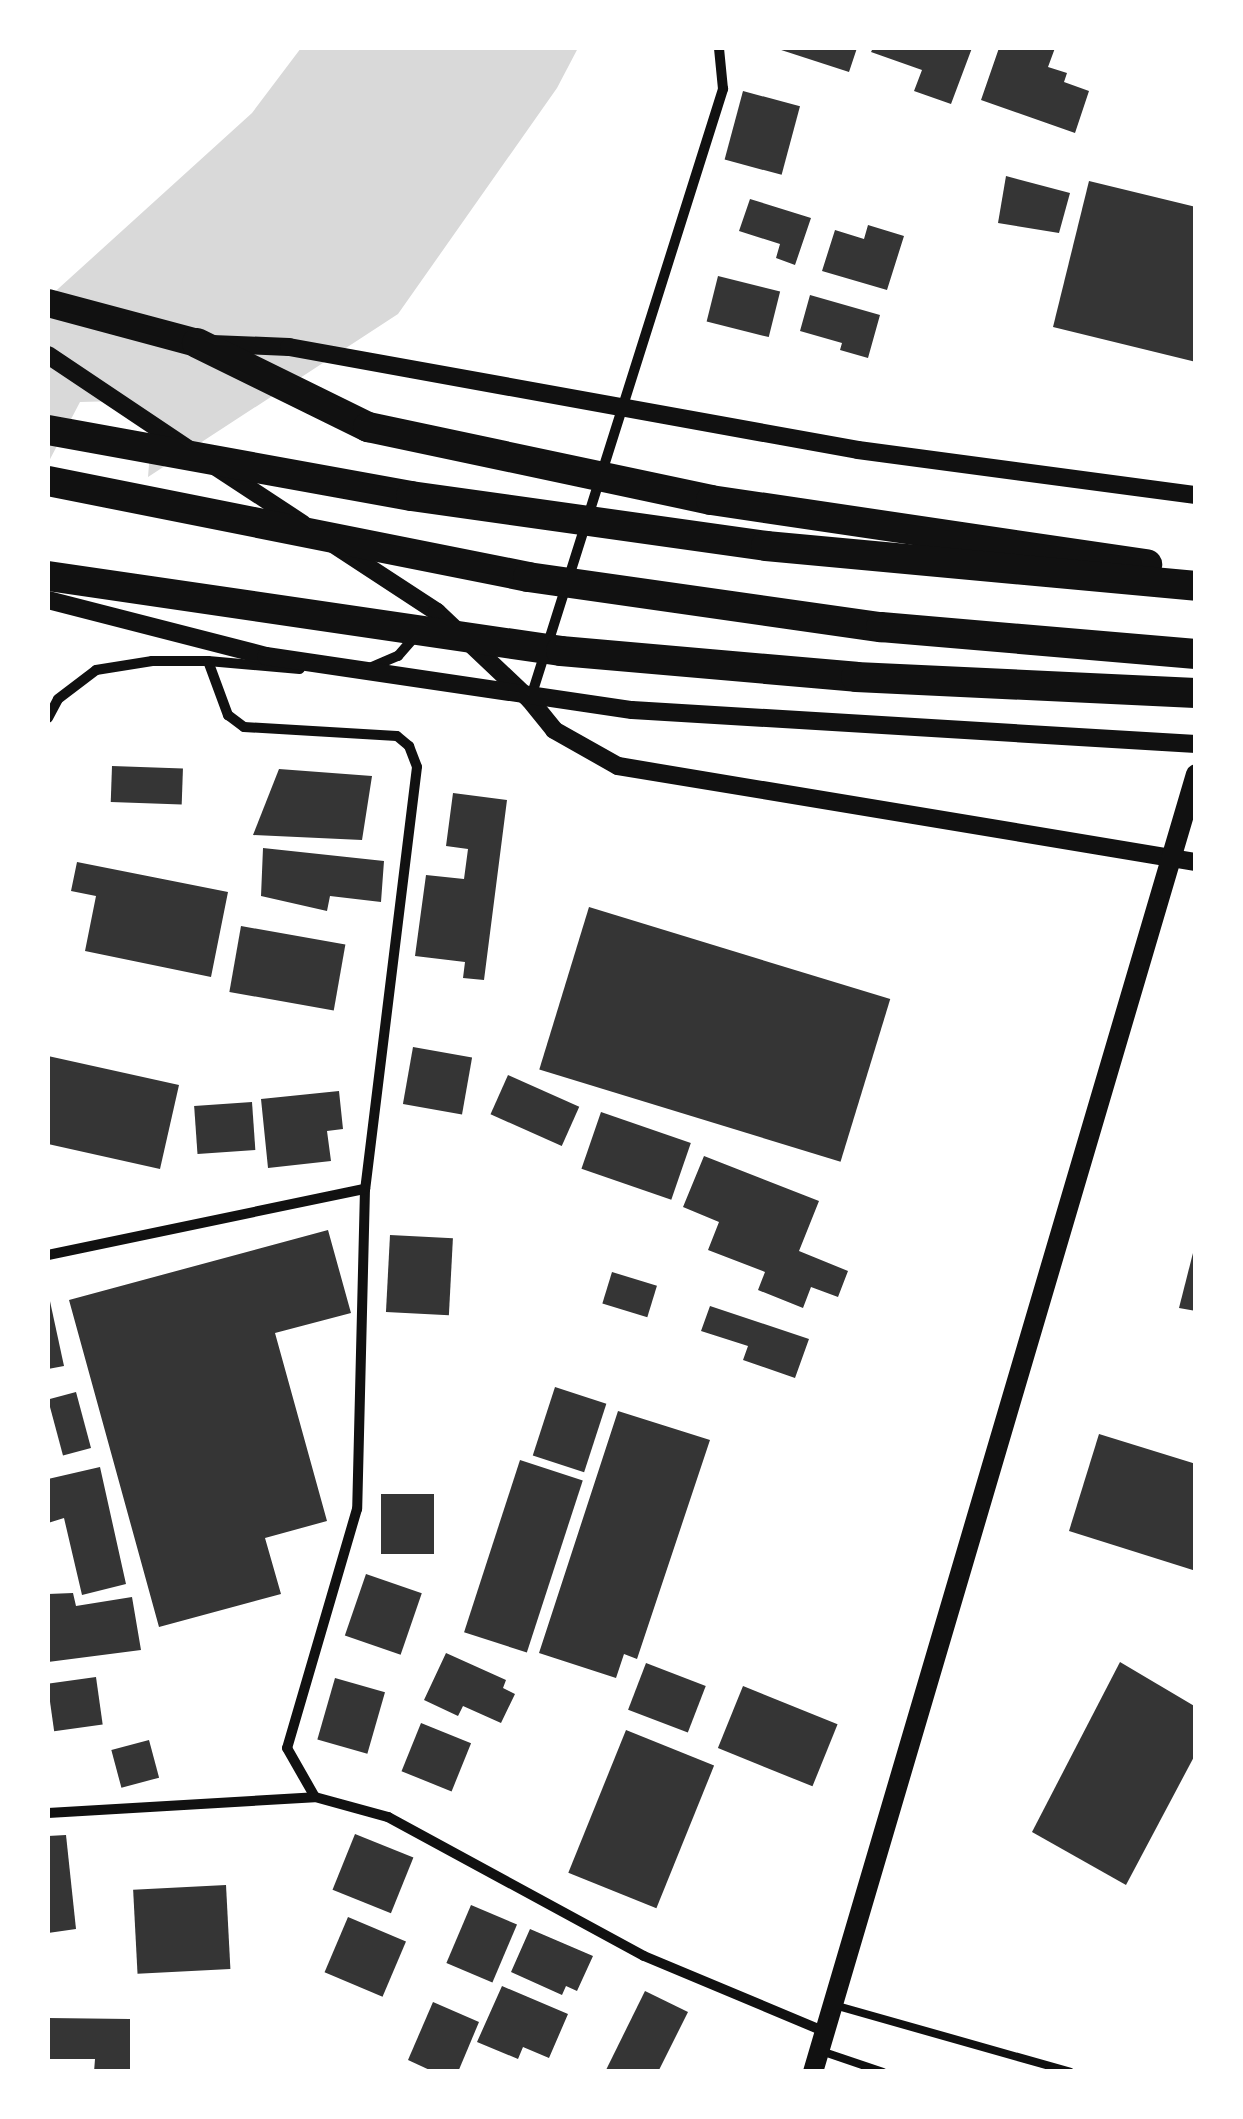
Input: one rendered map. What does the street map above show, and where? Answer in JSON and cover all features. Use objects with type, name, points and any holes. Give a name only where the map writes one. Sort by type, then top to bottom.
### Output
[{"type":"highway","points":[[48,303],[196,344],[368,427],[712,500],[1196,570]]},
{"type":"highway","points":[[48,430],[411,496],[766,546],[1196,586]]},
{"type":"highway","points":[[48,481],[547,580],[881,627],[1196,654]]},
{"type":"highway","points":[[48,576],[562,651],[856,677],[1196,693]]},
{"type":"main road","points":[[820,2052],[1196,774]]},
{"type":"street","points":[[530,700],[723,89],[719,48]]},
{"type":"street","points":[[196,344],[289,347],[858,450],[1196,495]]},
{"type":"street","points":[[48,355],[437,612],[530,700],[554,730],[618,766],[1196,862]]},
{"type":"street","points":[[48,600],[266,656],[632,710],[1196,744]]},
{"type":"street","points":[[48,718],[58,699],[96,670],[152,661],[208,660],[318,671],[367,668],[398,656],[437,612]]},
{"type":"street","points":[[208,660],[228,715],[244,726],[397,736],[410,746],[417,767],[365,1188],[356,1509],[287,1748],[315,1797]]},
{"type":"street","points":[[48,1254],[365,1188]]},
{"type":"street","points":[[48,1813],[315,1797],[388,1817],[820,2052]]},
{"type":"lane","points":[[834,2004],[1070,2072]]},
{"type":"lane","points":[[820,2052],[883,2072]]},
{"type":"shaded area","points":[[301,48],[578,48],[557,88],[398,314],[148,477],[152,426],[118,401],[80,402],[48,463],[48,298],[252,113]]},
{"type":"building","points":[[775,48],[857,48],[849,72]]},
{"type":"building","points":[[873,48],[972,48],[951,104],[914,91],[922,70],[871,52]]},
{"type":"building","points":[[999,48],[1055,48],[1048,67],[1067,73],[1064,82],[1089,91],[1075,133],[981,100]]},
{"type":"building","points":[[743,91],[800,106],[782,175],[725,160]]},
{"type":"building","points":[[1006,176],[1070,193],[1059,233],[998,223]]},
{"type":"building","points":[[1089,181],[1196,207],[1196,362],[1053,327]]},
{"type":"building","points":[[750,199],[811,218],[795,265],[776,258],[780,244],[739,231]]},
{"type":"building","points":[[868,225],[904,236],[887,290],[822,271],[835,230],[864,239]]},
{"type":"building","points":[[718,276],[780,291],[769,337],[707,322]]},
{"type":"building","points":[[810,295],[880,315],[868,358],[840,350],[842,343],[800,331]]},
{"type":"building","points":[[112,766],[183,768],[182,804],[111,802]]},
{"type":"building","points":[[279,769],[372,776],[362,840],[253,835]]},
{"type":"building","points":[[453,793],[507,800],[484,980],[463,978],[465,962],[415,956],[426,875],[464,879],[468,849],[446,846]]},
{"type":"building","points":[[263,848],[384,861],[381,902],[330,896],[327,911],[261,896]]},
{"type":"building","points":[[77,862],[228,892],[211,977],[85,951],[96,896],[71,891]]},
{"type":"building","points":[[589,907],[890,999],[841,1162],[539,1070]]},
{"type":"building","points":[[241,926],[345,944],[334,1010],[229,992]]},
{"type":"building","points":[[413,1047],[472,1057],[462,1115],[403,1104]]},
{"type":"building","points":[[48,1056],[179,1085],[160,1169],[48,1144]]},
{"type":"building","points":[[508,1075],[579,1107],[562,1146],[491,1114]]},
{"type":"building","points":[[339,1091],[343,1129],[327,1131],[331,1161],[268,1168],[261,1099]]},
{"type":"building","points":[[252,1102],[255,1150],[197,1154],[194,1106]]},
{"type":"building","points":[[601,1112],[691,1143],[671,1200],[581,1169]]},
{"type":"building","points":[[704,1156],[819,1201],[799,1251],[848,1271],[838,1297],[811,1287],[803,1308],[758,1290],[765,1272],[708,1250],[719,1222],[683,1207]]},
{"type":"building","points":[[328,1230],[351,1313],[275,1333],[327,1521],[265,1538],[281,1594],[159,1627],[69,1300]]},
{"type":"building","points":[[390,1235],[453,1238],[449,1315],[386,1312]]},
{"type":"building","points":[[1196,1250],[1196,1311],[1179,1308]]},
{"type":"building","points":[[612,1272],[657,1286],[647,1317],[602,1304]]},
{"type":"building","points":[[48,1292],[64,1366],[48,1369]]},
{"type":"building","points":[[710,1306],[809,1339],[795,1378],[743,1360],[748,1346],[701,1331]]},
{"type":"building","points":[[555,1387],[606,1404],[584,1472],[533,1455]]},
{"type":"building","points":[[76,1392],[91,1448],[63,1456],[48,1400]]},
{"type":"building","points":[[618,1411],[710,1440],[637,1659],[624,1654],[616,1678],[539,1653]]},
{"type":"building","points":[[1099,1434],[1196,1464],[1196,1571],[1069,1531]]},
{"type":"building","points":[[520,1460],[583,1480],[527,1653],[464,1632]]},
{"type":"building","points":[[100,1467],[126,1584],[82,1595],[64,1518],[48,1523],[48,1479]]},
{"type":"building","points":[[381,1494],[434,1494],[434,1554],[381,1554]]},
{"type":"building","points":[[366,1574],[422,1593],[401,1655],[345,1635]]},
{"type":"building","points":[[73,1593],[76,1606],[132,1597],[141,1650],[48,1662],[48,1594]]},
{"type":"building","points":[[446,1653],[506,1680],[503,1688],[515,1694],[501,1723],[463,1706],[458,1716],[424,1700]]},
{"type":"building","points":[[1120,1662],[1196,1707],[1196,1753],[1126,1885],[1032,1832]]},
{"type":"building","points":[[646,1663],[706,1686],[688,1733],[628,1710]]},
{"type":"building","points":[[96,1677],[103,1725],[54,1731],[48,1684]]},
{"type":"building","points":[[335,1678],[385,1692],[367,1754],[317,1740]]},
{"type":"building","points":[[743,1686],[838,1724],[812,1786],[718,1748]]},
{"type":"building","points":[[421,1723],[471,1743],[452,1791],[402,1771]]},
{"type":"building","points":[[626,1730],[714,1766],[656,1908],[568,1873]]},
{"type":"building","points":[[149,1740],[159,1778],[121,1788],[111,1750]]},
{"type":"building","points":[[355,1834],[413,1858],[391,1913],[333,1890]]},
{"type":"building","points":[[66,1835],[76,1929],[48,1933],[48,1836]]},
{"type":"building","points":[[226,1885],[230,1969],[138,1974],[133,1890]]},
{"type":"building","points":[[471,1905],[517,1925],[492,1983],[446,1963]]},
{"type":"building","points":[[348,1917],[406,1942],[383,1997],[325,1972]]},
{"type":"building","points":[[530,1929],[593,1956],[577,1991],[566,1986],[562,1995],[511,1972]]},
{"type":"building","points":[[502,1986],[568,2014],[549,2058],[523,2047],[518,2059],[477,2042]]},
{"type":"building","points":[[645,1991],[688,2012],[658,2072],[605,2072]]},
{"type":"building","points":[[433,2002],[479,2022],[458,2072],[434,2072],[408,2060]]},
{"type":"building","points":[[48,2018],[130,2019],[130,2072],[94,2072],[95,2059],[48,2059]]}]
